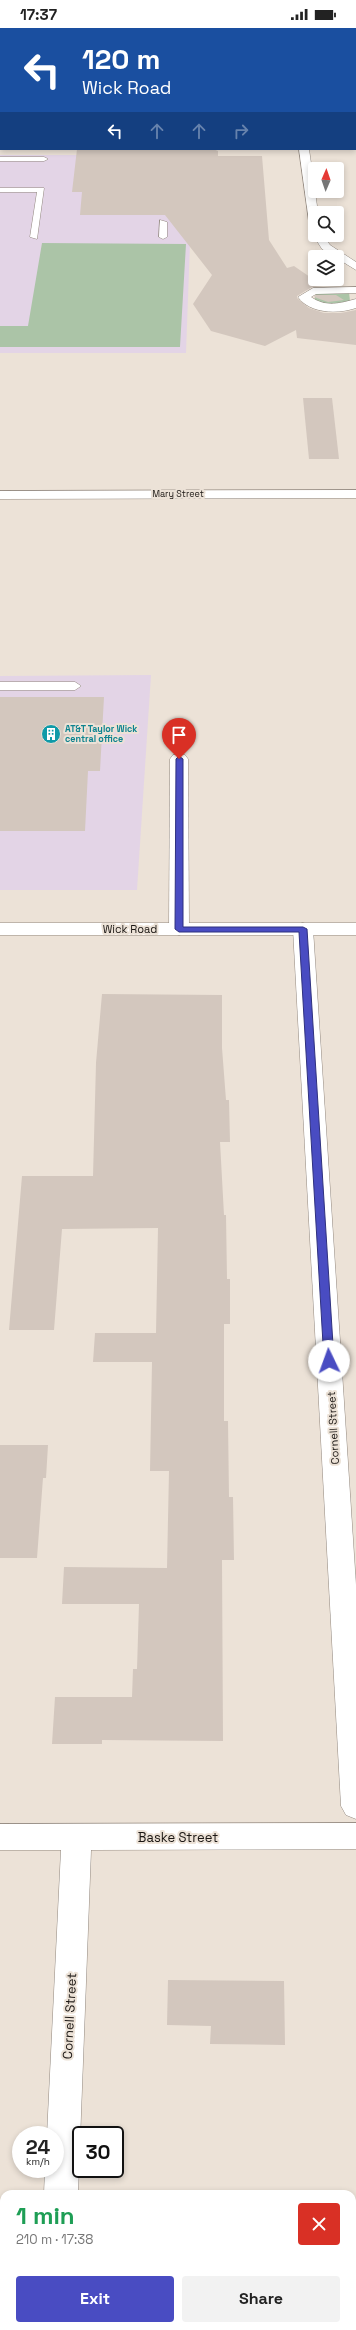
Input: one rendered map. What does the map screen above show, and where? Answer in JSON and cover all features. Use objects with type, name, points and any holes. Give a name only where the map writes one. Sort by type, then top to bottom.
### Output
[{"type":"street","points":[[304,150],[312,206]]},
{"type":"street","points":[[323,242],[326,247],[356,267]]},
{"type":"street","points":[[356,290],[313,291],[304,297],[309,303],[320,306],[338,308],[356,303]]},
{"type":"street","name":"Mary Street","points":[[0,495],[356,494]]},
{"type":"street","points":[[179,759],[179,929]]},
{"type":"street","name":"Wick Road","points":[[0,929],[356,929]]},
{"type":"street","name":"Cornell Street","points":[[303,929],[356,1806]]},
{"type":"street","name":"Baske Street","points":[[0,1837],[356,1836]]},
{"type":"street","name":"Cornell Street","points":[[61,2190],[77,1837]]},
{"type":"lane","points":[[0,159],[44,159]]},
{"type":"lane","points":[[0,190],[41,190],[34,237]]},
{"type":"lane","points":[[163,222],[163,237]]},
{"type":"lane","points":[[0,686],[76,686]]},
{"type":"shaded area","points":[[0,155],[178,155],[190,243],[186,353],[0,353]]},
{"type":"shaded area","points":[[151,675],[137,890],[0,890],[0,676]]},
{"type":"green space","points":[[42,243],[186,244],[180,347],[0,347],[0,326],[28,326]]},
{"type":"green space","points":[[324,292],[349,292],[350,301],[335,305],[314,301],[316,294]]},
{"type":"building","points":[[77,150],[216,150],[218,151],[218,156],[262,156],[269,240],[287,268],[294,266],[308,276],[308,286],[323,286],[312,287],[297,296],[297,298],[309,308],[324,313],[341,313],[356,310],[356,345],[297,338],[296,330],[265,346],[211,331],[193,304],[212,275],[165,215],[80,215],[82,192],[72,192]]},
{"type":"building","points":[[316,295],[336,295],[344,300],[328,302],[314,297]]},
{"type":"building","points":[[303,398],[332,398],[339,459],[309,459]]},
{"type":"building","name":"AT&T Taylor Wick central office","points":[[0,697],[104,697],[100,771],[88,771],[85,831],[0,831]]},
{"type":"building","points":[[102,994],[222,995],[222,1048],[226,1100],[229,1100],[230,1142],[220,1142],[224,1215],[226,1215],[227,1279],[230,1279],[230,1324],[224,1324],[224,1421],[228,1421],[229,1497],[233,1497],[234,1560],[222,1560],[223,1741],[102,1740],[102,1744],[52,1744],[55,1697],[132,1697],[133,1669],[137,1669],[139,1604],[62,1604],[64,1567],[167,1568],[169,1471],[150,1471],[152,1362],[93,1362],[95,1333],[156,1333],[158,1228],[62,1229],[54,1330],[9,1330],[22,1176],[93,1176],[96,1063]]},
{"type":"building","points":[[0,1445],[48,1445],[46,1478],[43,1478],[37,1558],[0,1558]]},
{"type":"building","points":[[168,1980],[284,1981],[285,2045],[210,2044],[211,2026],[167,2025]]},
{"type":"place","name":"AT&T Taylor Wick central office","points":[[51,734]]},
{"type":"route","points":[[179,759],[179,929],[303,929],[329,1361]]}]
